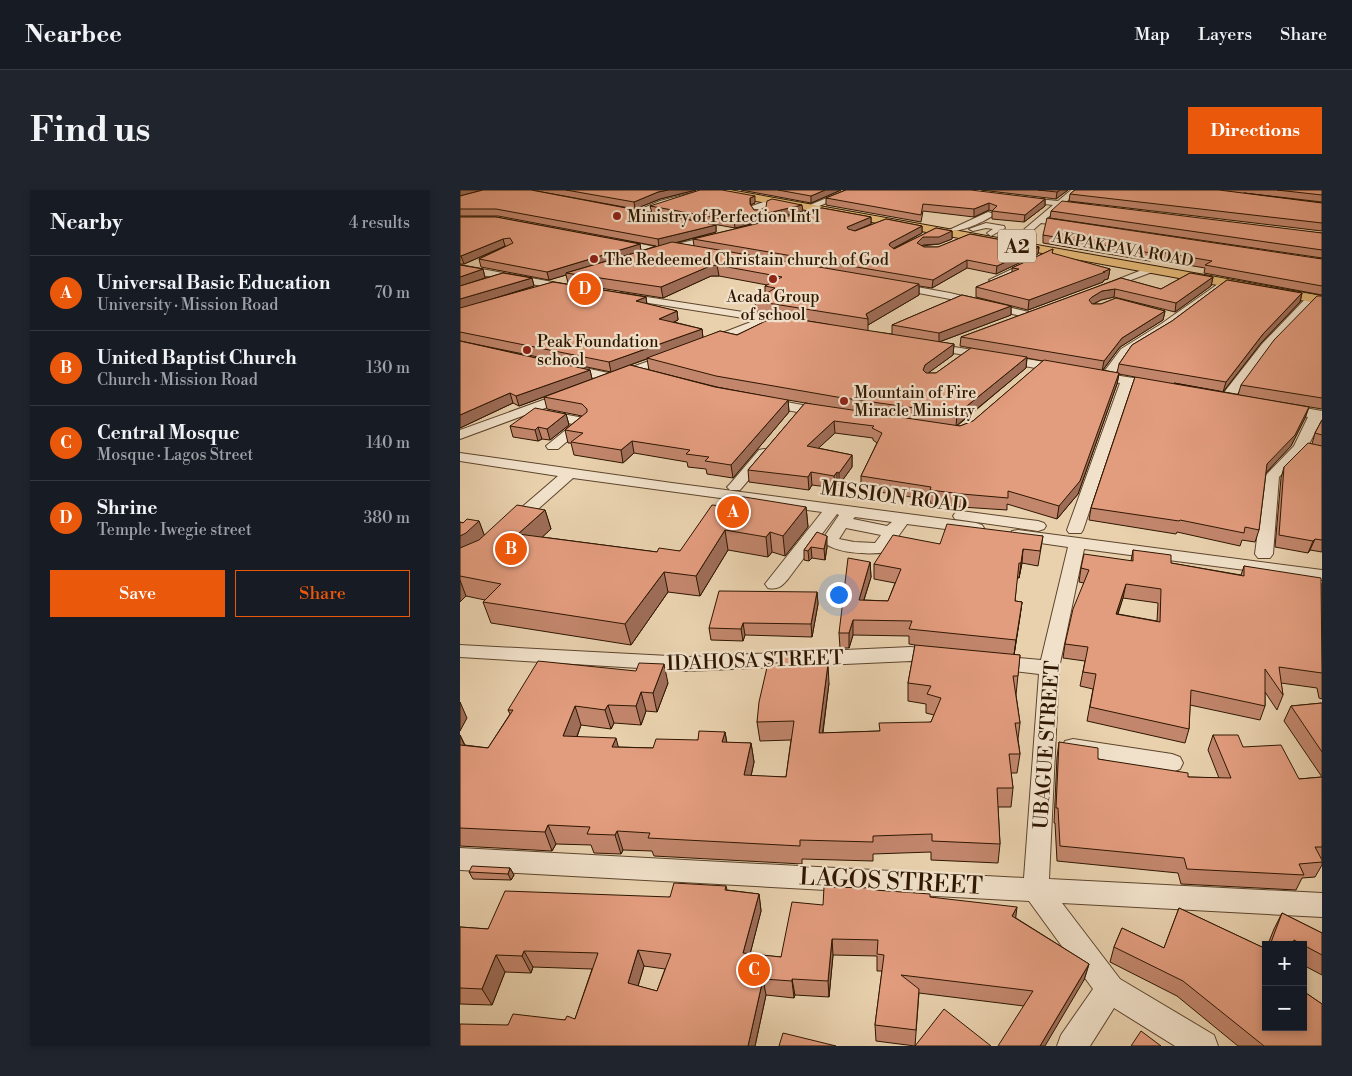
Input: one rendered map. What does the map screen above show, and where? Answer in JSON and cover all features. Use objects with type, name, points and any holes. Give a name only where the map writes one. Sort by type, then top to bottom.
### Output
[{"type":"highway","name":"AKPAKPAVA ROAD","points":[[711,190],[989,235],[1012,243],[1319,298]]},
{"type":"highway","name":"AKPAKPAVA ROAD","points":[[729,190],[937,231],[964,232],[1054,252],[1319,298]]},
{"type":"street","points":[[636,213],[663,203],[711,190]]},
{"type":"street","points":[[804,215],[853,190]]},
{"type":"street","points":[[1012,243],[1075,190]]},
{"type":"street","points":[[1013,198],[1089,207]]},
{"type":"street","points":[[758,213],[763,210],[755,208],[772,201]]},
{"type":"street","points":[[626,212],[655,217]]},
{"type":"street","points":[[950,245],[964,232],[963,225],[974,224],[991,214]]},
{"type":"street","points":[[1038,220],[1077,226]]},
{"type":"street","points":[[870,229],[888,222]]},
{"type":"street","points":[[920,239],[937,231]]},
{"type":"street","points":[[641,256],[729,234]]},
{"type":"street","points":[[607,240],[660,251]]},
{"type":"street","points":[[674,248],[702,252]]},
{"type":"street","points":[[994,280],[1054,252]]},
{"type":"street","points":[[462,268],[481,262]]},
{"type":"street","points":[[462,268],[503,277],[584,290]]},
{"type":"street","points":[[1090,292],[1152,269]]},
{"type":"street","points":[[481,284],[503,277]]},
{"type":"street","points":[[536,291],[569,278]]},
{"type":"street","points":[[1106,376],[1126,351],[1165,326],[1169,316],[1225,282]]},
{"type":"street","points":[[884,284],[1033,313],[1011,322]]},
{"type":"street","points":[[614,295],[808,325]]},
{"type":"street","points":[[1227,398],[1266,346],[1319,298]]},
{"type":"street","points":[[596,385],[770,319]]},
{"type":"street","points":[[941,348],[958,341]]},
{"type":"street","points":[[922,345],[1172,388]]},
{"type":"street","points":[[953,364],[968,353]]},
{"type":"street","points":[[1025,378],[1040,365]]},
{"type":"street","points":[[556,366],[613,378]]},
{"type":"street","points":[[631,371],[650,376]]},
{"type":"street","name":"UBAGUE STREET","points":[[1036,889],[1049,668],[1076,537],[1127,381]]},
{"type":"street","points":[[460,435],[578,391]]},
{"type":"street","points":[[755,400],[837,415]]},
{"type":"street","points":[[1264,554],[1272,476],[1300,447],[1319,414],[1272,406]]},
{"type":"street","points":[[790,423],[802,408]]},
{"type":"street","points":[[525,411],[582,423],[553,446]]},
{"type":"street","points":[[736,487],[772,444]]},
{"type":"street","name":"MISSION ROAD","points":[[460,446],[1322,575]]},
{"type":"street","points":[[1300,447],[1317,451]]},
{"type":"street","name":"MISSION ROAD","points":[[460,457],[842,514],[906,518],[1076,537],[1264,554],[1322,563]]},
{"type":"street","points":[[500,536],[570,473]]},
{"type":"street","points":[[842,514],[892,532]]},
{"type":"street","points":[[842,514],[830,540],[835,544],[870,549],[880,548],[906,518]]},
{"type":"street","points":[[774,584],[795,562],[799,552],[842,514]]},
{"type":"street","name":"IDAHOSA STREET","points":[[460,651],[688,664],[911,654],[960,659]]},
{"type":"street","points":[[980,661],[1049,668]]},
{"type":"street","points":[[1044,742],[1172,763]]},
{"type":"street","name":"LAGOS STREET","points":[[460,859],[1322,905]]},
{"type":"street","points":[[1036,889],[1110,989],[1203,1046]]},
{"type":"street","points":[[1072,1046],[1110,989]]},
{"type":"building","points":[[483,190],[531,190],[716,225],[658,239],[496,209],[460,209],[460,196]]},
{"type":"building","points":[[566,190],[668,190],[634,202]]},
{"type":"building","points":[[700,190],[722,190],[755,196],[750,198],[750,204],[754,210],[766,207],[767,201],[772,199],[802,205],[734,221],[650,206]]},
{"type":"building","points":[[778,190],[825,190],[811,196]]},
{"type":"building","points":[[846,190],[971,190],[1045,199],[1025,215],[992,211],[997,206],[989,203],[974,209],[923,204],[921,215],[826,198]]},
{"type":"building","points":[[1038,190],[1060,190],[1057,192]]},
{"type":"building","points":[[1075,190],[1219,190],[1322,203],[1322,223],[1070,194]]},
{"type":"building","points":[[1277,190],[1322,190],[1322,195]]},
{"type":"building","points":[[1062,201],[1322,233],[1322,250],[1051,211]]},
{"type":"building","points":[[822,208],[871,217],[847,227],[855,231],[886,219],[922,226],[890,243],[889,245],[894,249],[936,228],[952,231],[939,237],[923,237],[917,243],[924,247],[938,247],[970,234],[1039,247],[997,266],[967,260],[933,280],[693,239]]},
{"type":"building","points":[[460,217],[496,217],[640,244],[547,272],[479,259],[513,243],[510,238],[460,256]]},
{"type":"building","points":[[1047,218],[1322,259],[1322,286],[1205,265],[1212,261],[1043,235]]},
{"type":"building","points":[[672,242],[919,284],[866,314],[868,319],[755,301],[775,288],[765,286],[782,277],[717,265],[710,266],[661,287],[566,273]]},
{"type":"building","points":[[1053,249],[1052,253],[1110,269],[1029,300],[976,287],[1019,269],[1012,268]]},
{"type":"building","points":[[460,265],[483,269],[460,277]]},
{"type":"building","points":[[503,273],[532,278],[460,299],[460,286]]},
{"type":"building","points":[[1190,273],[1213,277],[1176,303],[1115,289],[1102,291],[1089,300],[1092,304],[1101,304],[1116,298],[1165,311],[1122,338],[1104,361],[961,337],[1121,278],[1161,289]]},
{"type":"building","points":[[1227,280],[1302,293],[1263,334],[1226,382],[1119,364],[1132,345],[1172,321]]},
{"type":"building","points":[[553,282],[646,297],[636,301],[677,311],[659,319],[702,329],[609,362],[460,332],[460,308]]},
{"type":"building","points":[[962,295],[1011,306],[939,333],[892,325]]},
{"type":"building","points":[[1317,296],[1322,296],[1322,398],[1241,385],[1274,340]]},
{"type":"building","points":[[776,316],[954,344],[925,365],[923,370],[926,373],[936,373],[971,348],[1027,357],[957,414],[837,397],[716,376],[647,358],[720,331],[737,335]]},
{"type":"building","points":[[460,341],[590,370],[516,396],[510,393],[460,415]]},
{"type":"building","points":[[1044,360],[1119,373],[1080,481],[1059,506],[1008,491],[1008,498],[962,494],[930,490],[931,487],[861,476],[882,433],[872,428],[874,426],[834,421],[807,446],[852,455],[839,473],[837,472],[834,476],[811,472],[808,477],[748,470],[805,403],[960,426],[973,421]]},
{"type":"building","points":[[630,365],[715,387],[788,400],[731,465],[705,461],[709,457],[686,454],[690,450],[632,441],[621,450],[571,442],[583,433],[565,430],[587,412],[587,409],[582,404],[544,397]]},
{"type":"building","points":[[1135,377],[1309,407],[1295,435],[1267,464],[1259,530],[1245,527],[1244,533],[1180,520],[1091,508]]},
{"type":"building","points":[[535,408],[566,414],[547,429],[538,427],[535,430],[510,426]]},
{"type":"building","points":[[1322,420],[1322,435],[1315,433]]},
{"type":"building","points":[[1308,443],[1322,446],[1322,540],[1315,539],[1313,541],[1279,535],[1284,467]]},
{"type":"building","points":[[732,495],[806,507],[783,536],[770,532],[766,537],[725,530],[696,576],[664,572],[625,624],[483,602],[501,584],[460,576],[460,548],[479,540],[517,505],[545,510],[518,534],[657,552],[659,548],[680,551],[712,505],[723,506]]},
{"type":"building","points":[[467,519],[479,521],[460,536],[460,522],[463,523]]},
{"type":"building","points":[[947,524],[1043,536],[1040,551],[1023,549],[1021,563],[1019,563],[1015,601],[1022,602],[1016,640],[909,629],[912,621],[853,620],[849,633],[839,633],[848,558],[870,562],[859,600],[888,601],[901,569],[874,564],[893,535],[940,544]]},
{"type":"building","points":[[817,532],[827,536],[824,549],[811,547],[808,551],[804,550]]},
{"type":"building","points":[[1133,550],[1171,555],[1171,563],[1244,576],[1244,566],[1321,578],[1322,673],[1279,667],[1283,695],[1265,669],[1265,706],[1191,690],[1189,729],[1090,707],[1096,674],[1083,672],[1088,647],[1065,644],[1073,609],[1089,570],[1081,568],[1084,554],[1133,561]],"holes":[[[1126,584],[1161,589],[1160,622],[1116,614]]]},
{"type":"building","points":[[719,591],[817,592],[811,624],[743,623],[741,629],[709,628]]},
{"type":"building","points":[[915,645],[1020,655],[1018,676],[1013,676],[1020,723],[1015,723],[1020,754],[1009,754],[1013,788],[997,788],[1000,844],[932,841],[932,834],[873,836],[873,842],[800,840],[800,846],[648,838],[650,833],[617,831],[615,835],[587,834],[590,827],[548,825],[545,832],[460,828],[460,745],[488,748],[513,710],[508,710],[538,661],[636,671],[639,663],[664,664],[653,693],[641,692],[636,706],[608,705],[605,710],[575,706],[563,736],[616,738],[612,747],[653,748],[656,739],[698,740],[699,731],[725,732],[722,742],[751,743],[744,775],[786,777],[794,721],[757,722],[759,702],[768,663],[782,663],[782,653],[799,651],[799,664],[828,664],[819,733],[880,731],[879,723],[931,722],[941,698],[927,694],[931,686],[908,683]]},
{"type":"building","points":[[1322,703],[1322,752],[1291,706]]},
{"type":"building","points":[[1213,735],[1238,735],[1243,747],[1281,745],[1299,779],[1322,777],[1322,847],[1315,847],[1322,862],[1299,864],[1304,875],[1187,869],[1184,858],[1060,846],[1058,808],[1056,808],[1059,742],[1098,748],[1098,759],[1188,773],[1188,777],[1231,778]]},
{"type":"building","points":[[472,866],[510,868],[508,874],[469,872]]},
{"type":"building","points":[[674,883],[726,886],[725,890],[759,894],[743,953],[781,957],[792,902],[823,905],[824,887],[875,888],[875,890],[930,894],[930,897],[1017,907],[1012,916],[1089,964],[1040,1046],[998,1046],[1033,991],[901,975],[919,989],[916,1030],[875,1025],[884,955],[877,954],[878,940],[832,939],[828,981],[763,979],[748,1046],[460,1046],[460,1024],[508,1025],[513,1014],[565,1020],[567,1016],[575,1019],[598,953],[524,951],[522,956],[496,955],[482,989],[460,988],[460,927],[488,929],[505,891],[670,897]],"holes":[[[638,950],[671,954],[657,991],[628,983]]]},
{"type":"building","points":[[1179,908],[1262,947],[1262,1031],[1307,1031],[1307,994],[1322,1004],[1322,1046],[1264,1046],[1183,981],[1114,947],[1122,928],[1164,948]]},
{"type":"building","points":[[1282,913],[1322,933],[1322,955],[1307,947],[1307,941],[1272,941]]},
{"type":"building","points":[[944,1009],[991,1046],[915,1046]]},
{"type":"building","points":[[1141,1031],[1161,1046],[1131,1046]]},
{"type":"building","points":[[783,1033],[836,1046],[779,1046]]},
{"type":"place","name":"Ministry of Perfection Int'l","points":[[617,216]]},
{"type":"place","name":"The Redeemed Christain church of God","points":[[594,259]]},
{"type":"place","name":"Acada Group of school","points":[[773,279]]},
{"type":"place","name":"Shrine","points":[[585,289]]},
{"type":"place","name":"Peak Foundation school","points":[[527,350]]},
{"type":"place","name":"Mountain of Fire Miracle Ministry","points":[[844,401]]},
{"type":"place","name":"Universal Basic Education","points":[[733,512]]},
{"type":"place","name":"United Baptist Church","points":[[511,549]]},
{"type":"place","name":"Central Mosque","points":[[754,970]]}]
